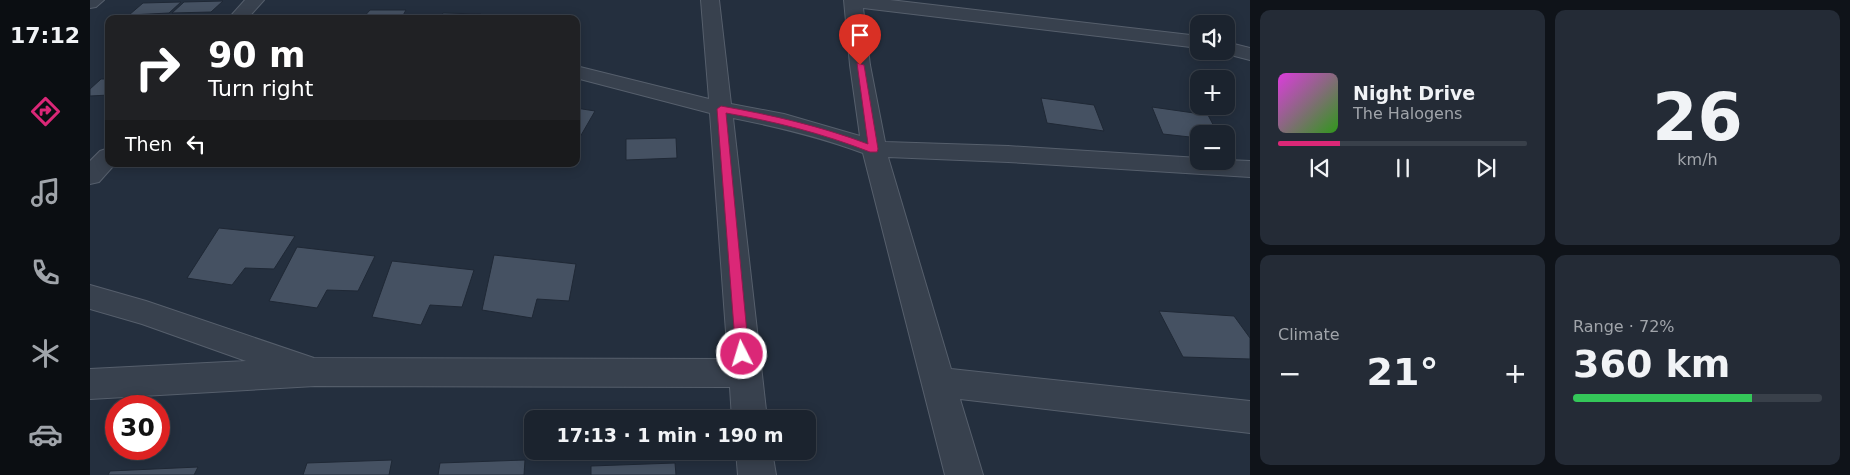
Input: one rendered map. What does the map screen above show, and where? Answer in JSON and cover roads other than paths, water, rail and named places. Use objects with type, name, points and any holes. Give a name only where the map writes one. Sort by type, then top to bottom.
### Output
[{"type":"street","points":[[90,4],[95,0]]},
{"type":"street","points":[[241,15],[255,0]]},
{"type":"street","points":[[710,0],[749,410]]},
{"type":"street","points":[[964,475],[874,149],[860,65],[853,0],[1190,41]]},
{"type":"street","points":[[1235,50],[1250,54]]},
{"type":"street","points":[[580,73],[721,109],[784,121],[832,134],[874,149],[1008,154],[1250,168]]},
{"type":"street","points":[[90,176],[105,160]]},
{"type":"street","points":[[90,297],[146,313],[315,372]]},
{"type":"street","points":[[90,384],[315,372],[744,372]]},
{"type":"street","points":[[937,382],[1250,417]]},
{"type":"street","points":[[755,460],[757,475]]}]
